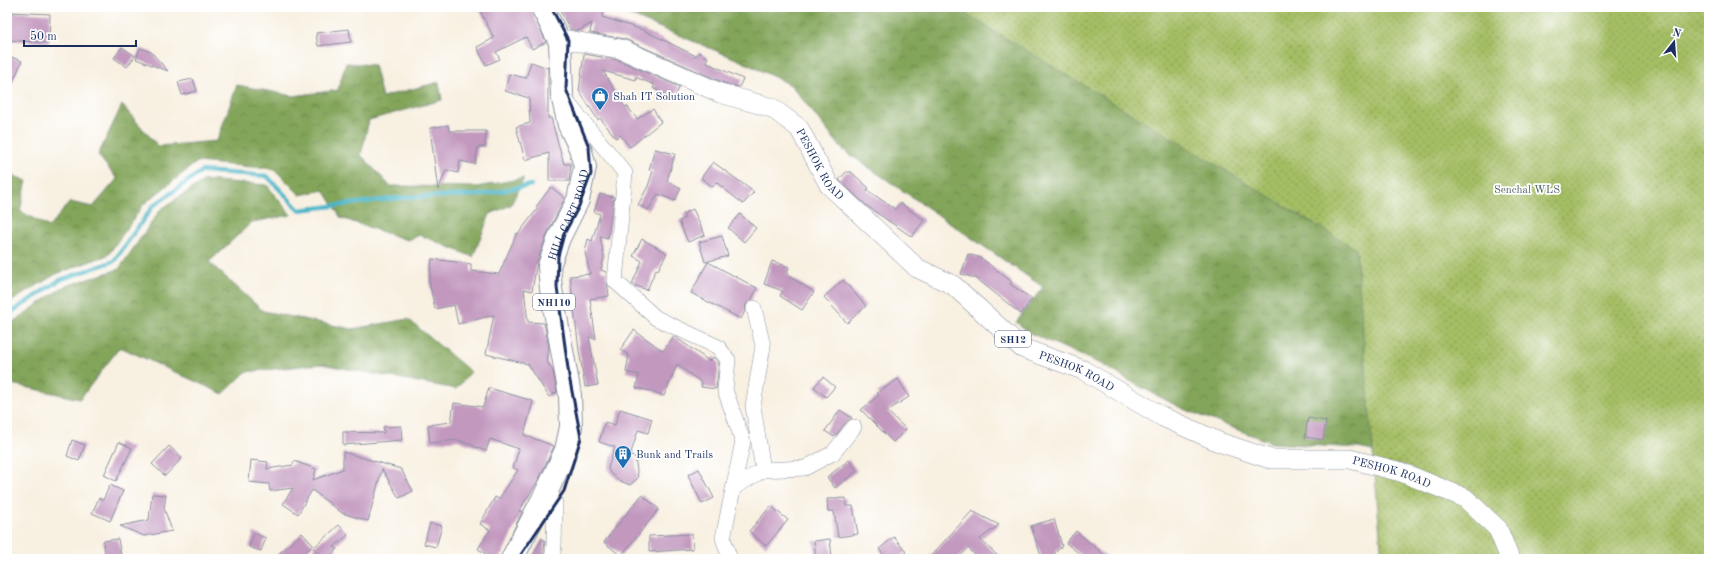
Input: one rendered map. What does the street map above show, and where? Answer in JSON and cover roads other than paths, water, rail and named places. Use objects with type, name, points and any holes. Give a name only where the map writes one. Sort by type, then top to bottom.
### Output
[{"type":"highway","name":"HILL CART ROAD","points":[[512,559],[566,450],[571,427],[570,395],[551,289],[549,266],[559,238],[578,200],[585,167],[580,148],[569,125],[562,95],[560,42],[542,7]]},
{"type":"main road","name":"PESHOK ROAD","points":[[560,42],[568,40],[621,49],[696,80],[720,93],[772,108],[799,128],[829,185],[917,268],[953,286],[1022,348],[1083,370],[1163,417],[1219,442],[1270,459],[1350,459],[1401,472],[1465,498],[1498,529],[1510,559]]},
{"type":"street","points":[[562,95],[624,173],[615,281],[656,318],[718,347],[728,360],[725,390],[743,441],[723,538],[730,559]]},
{"type":"street","points":[[754,308],[763,346],[753,406],[763,470]]},
{"type":"street","points":[[733,488],[763,470],[805,468],[833,453],[854,427]]},
{"type":"street","points":[[548,489],[555,503],[554,546],[552,559]]},
{"type":"waterway","points":[[7,315],[60,280],[114,261],[153,206],[202,171],[267,176],[299,210],[408,197],[480,195],[531,185]]},
{"type":"railway","points":[[518,559],[564,491],[581,438],[569,376],[557,287],[558,256],[564,234],[579,206],[591,174],[589,147],[566,89],[568,40],[551,7]]},
{"type":"place","name":"Shah IT Solution","points":[[600,111]]},
{"type":"place","name":"Bunk and Trails","points":[[623,469]]},
{"type":"park label","name":"Senchal WLS","points":[[1527,189]]}]
